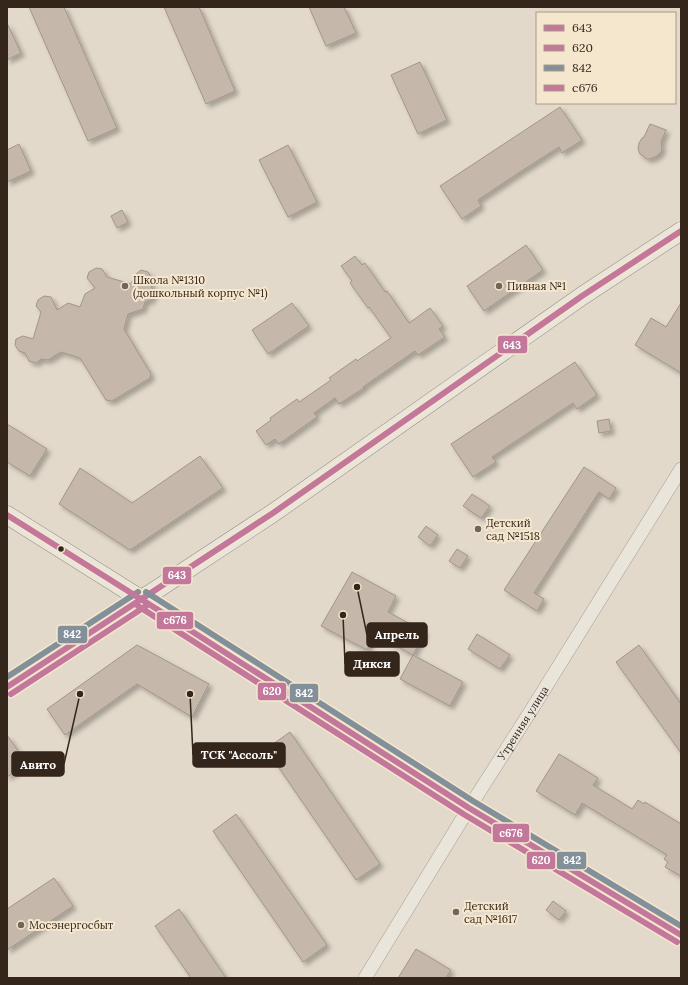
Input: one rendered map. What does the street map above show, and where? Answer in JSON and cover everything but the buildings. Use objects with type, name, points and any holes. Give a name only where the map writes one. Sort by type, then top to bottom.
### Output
[{"type":"main road","points":[[7,687],[273,513],[582,296],[681,231]]},
{"type":"main road","points":[[7,515],[142,599],[469,808],[681,935]]},
{"type":"street","name":"Утренняя улица","points":[[365,978],[469,808],[681,469]]},
{"type":"transit line","name":"643","points":[[7,687],[273,513],[582,296],[681,231]]},
{"type":"transit line","name":"с676","points":[[7,515],[469,808],[681,935]]},
{"type":"transit line","name":"842","points":[[7,677],[138,592]]},
{"type":"transit line","name":"842","points":[[146,592],[473,801],[681,926]]},
{"type":"transit line","name":"620","points":[[138,606],[465,815],[677,942]]},
{"type":"transit line","name":"620","points":[[11,694],[146,606]]},
{"type":"place","name":"Школа №1310 (дошкольный корпус №1)","points":[[125,286]]},
{"type":"place","name":"Пивная №1","points":[[499,286]]},
{"type":"place","name":"Детский сад №1518","points":[[478,529]]},
{"type":"place","name":"Апрель","points":[[357,587]]},
{"type":"place","name":"Дикси","points":[[343,615]]},
{"type":"place","name":"Авито","points":[[80,694]]},
{"type":"place","name":"ТСК \"Ассоль\"","points":[[190,694]]},
{"type":"place","name":"Детский сад №1617","points":[[456,912]]},
{"type":"place","name":"Мосэнергосбыт","points":[[21,925]]}]
